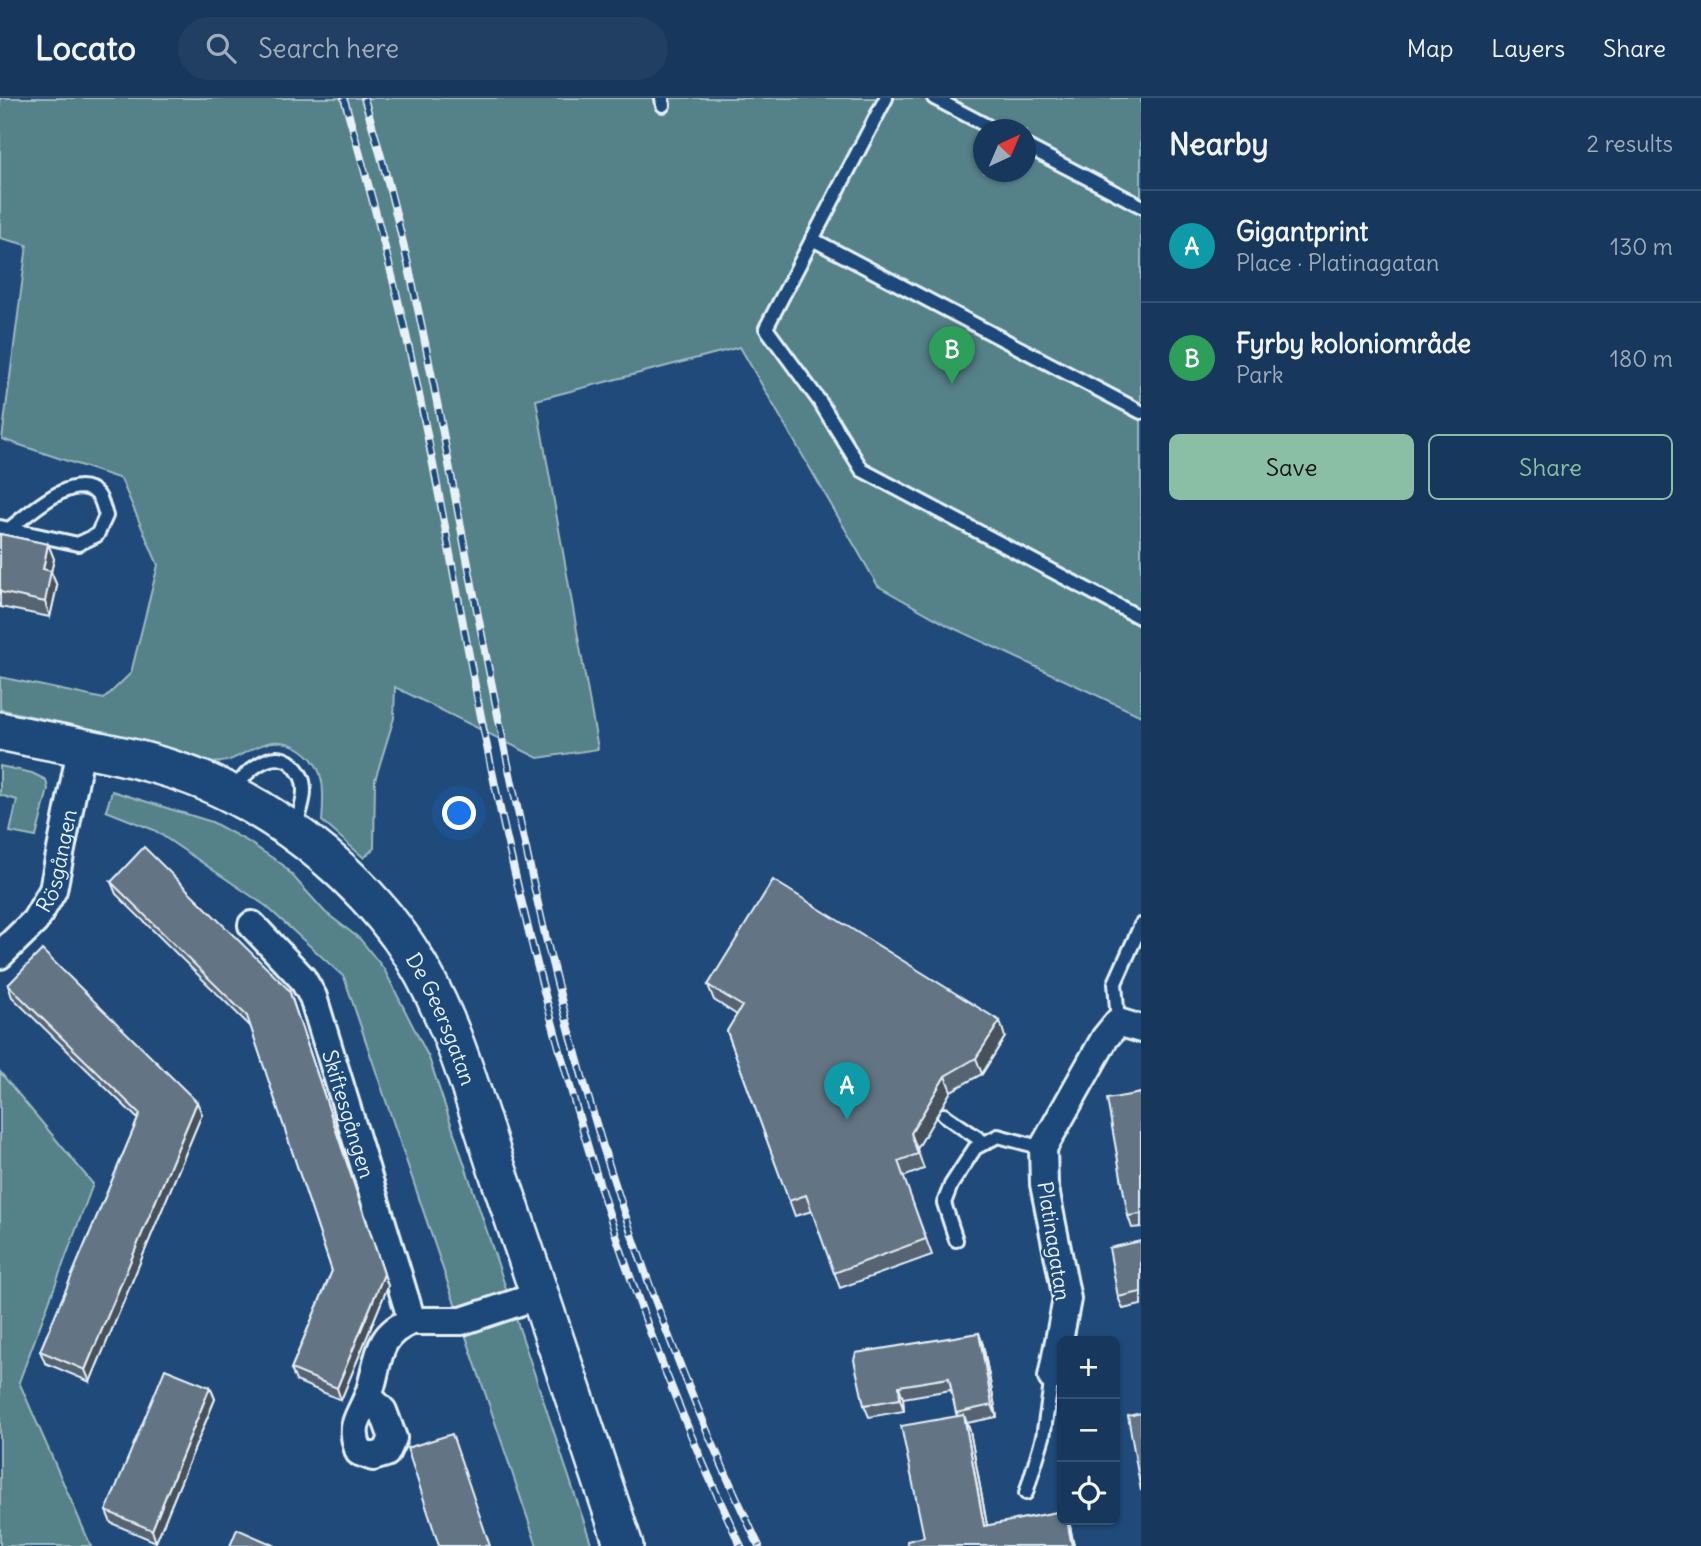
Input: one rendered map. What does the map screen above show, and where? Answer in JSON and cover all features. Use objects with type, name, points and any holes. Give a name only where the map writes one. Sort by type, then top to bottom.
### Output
[{"type":"main road","name":"De Geersgatan","points":[[0,731],[144,763],[230,793],[294,832],[354,884],[401,938],[446,1020],[624,1546]]},
{"type":"street","name":"Rösgången","points":[[0,955],[35,922],[53,890],[81,749]]},
{"type":"street","name":"Skiftesgången","points":[[252,925],[302,978],[313,997],[412,1321]]},
{"type":"street","name":"Platinagatan","points":[[1052,1377],[1067,1299],[1044,1184],[1044,1147],[1105,1038],[1130,1026]]},
{"type":"street","points":[[368,1396],[372,1373],[386,1340],[401,1325],[412,1321],[462,1321],[540,1295]]},
{"type":"lane","points":[[886,98],[766,328],[820,402],[862,470],[1141,618]]},
{"type":"lane","points":[[934,98],[974,119]]},
{"type":"lane","points":[[1036,151],[1141,206]]},
{"type":"lane","points":[[811,239],[1141,412]]},
{"type":"lane","points":[[68,487],[84,487],[98,495],[106,516],[97,535],[78,544],[4,528],[68,487]]},
{"type":"lane","points":[[230,793],[256,763],[269,758],[289,763],[302,777],[303,796],[294,832]]},
{"type":"lane","points":[[1130,1026],[1115,984],[1141,925]]},
{"type":"lane","points":[[944,1115],[985,1143]]},
{"type":"lane","points":[[956,1240],[944,1203],[951,1185],[975,1148],[998,1136],[1044,1147]]},
{"type":"lane","points":[[1026,1493],[1044,1437],[1052,1377]]},
{"type":"green space","points":[[0,98],[1141,98],[1141,716],[949,626],[878,586],[740,347],[536,400],[598,749],[538,758],[395,687],[394,718],[375,780],[374,848],[364,858],[322,821],[323,791],[319,772],[309,756],[287,743],[263,744],[232,759],[209,762],[152,743],[0,709],[0,677],[104,699],[131,673],[158,565],[121,479],[2,439],[27,245],[0,238]]},
{"type":"green space","points":[[0,766],[32,773],[46,780],[48,789],[36,837],[10,832],[17,800],[0,795]]},
{"type":"green space","points":[[112,791],[212,822],[247,841],[283,865],[325,912],[360,939],[384,969],[429,1058],[592,1546],[537,1546],[344,977],[266,906],[154,830],[106,811]]},
{"type":"green space","points":[[0,1072],[93,1184],[19,1382],[91,1546],[0,1546]]},
{"type":"building","points":[[0,534],[48,544],[43,569],[51,571],[45,602],[0,592]]},
{"type":"building","points":[[144,847],[289,990],[384,1274],[337,1388],[291,1369],[332,1271],[247,1016],[111,882]]},
{"type":"building","points":[[773,880],[1000,1021],[976,1058],[945,1076],[911,1133],[918,1154],[898,1161],[926,1239],[834,1273],[806,1195],[789,1201],[727,1031],[742,1006],[708,985]]},
{"type":"building","points":[[42,950],[197,1102],[85,1370],[40,1351],[140,1114],[8,985]]},
{"type":"building","points":[[1141,1093],[1141,1214],[1128,1216],[1107,1099]]},
{"type":"building","points":[[1141,1241],[1141,1292],[1118,1297],[1109,1248]]},
{"type":"building","points":[[979,1333],[992,1405],[956,1413],[949,1378],[899,1386],[900,1399],[864,1405],[854,1360],[856,1353]]},
{"type":"building","points":[[165,1369],[210,1387],[152,1530],[106,1511]]},
{"type":"building","points":[[1141,1413],[1141,1491],[1128,1416]]},
{"type":"building","points":[[964,1415],[984,1526],[1057,1512],[1057,1525],[1068,1525],[1072,1546],[908,1546],[907,1541],[924,1537],[901,1426]]},
{"type":"building","points":[[452,1434],[490,1546],[439,1546],[407,1448]]},
{"type":"building","points":[[237,1529],[276,1546],[230,1546]]},
{"type":"railway","points":[[344,98],[407,339],[494,781],[553,1024],[605,1202],[635,1290],[667,1376],[741,1546]]},
{"type":"railway","points":[[364,98],[392,196],[415,296],[507,757],[545,934],[568,1024],[621,1202],[652,1290],[685,1377],[759,1546]]},
{"type":"place","name":"Fyrby koloniområde","points":[[952,384]]},
{"type":"place","name":"Gigantprint","points":[[847,1120]]}]
